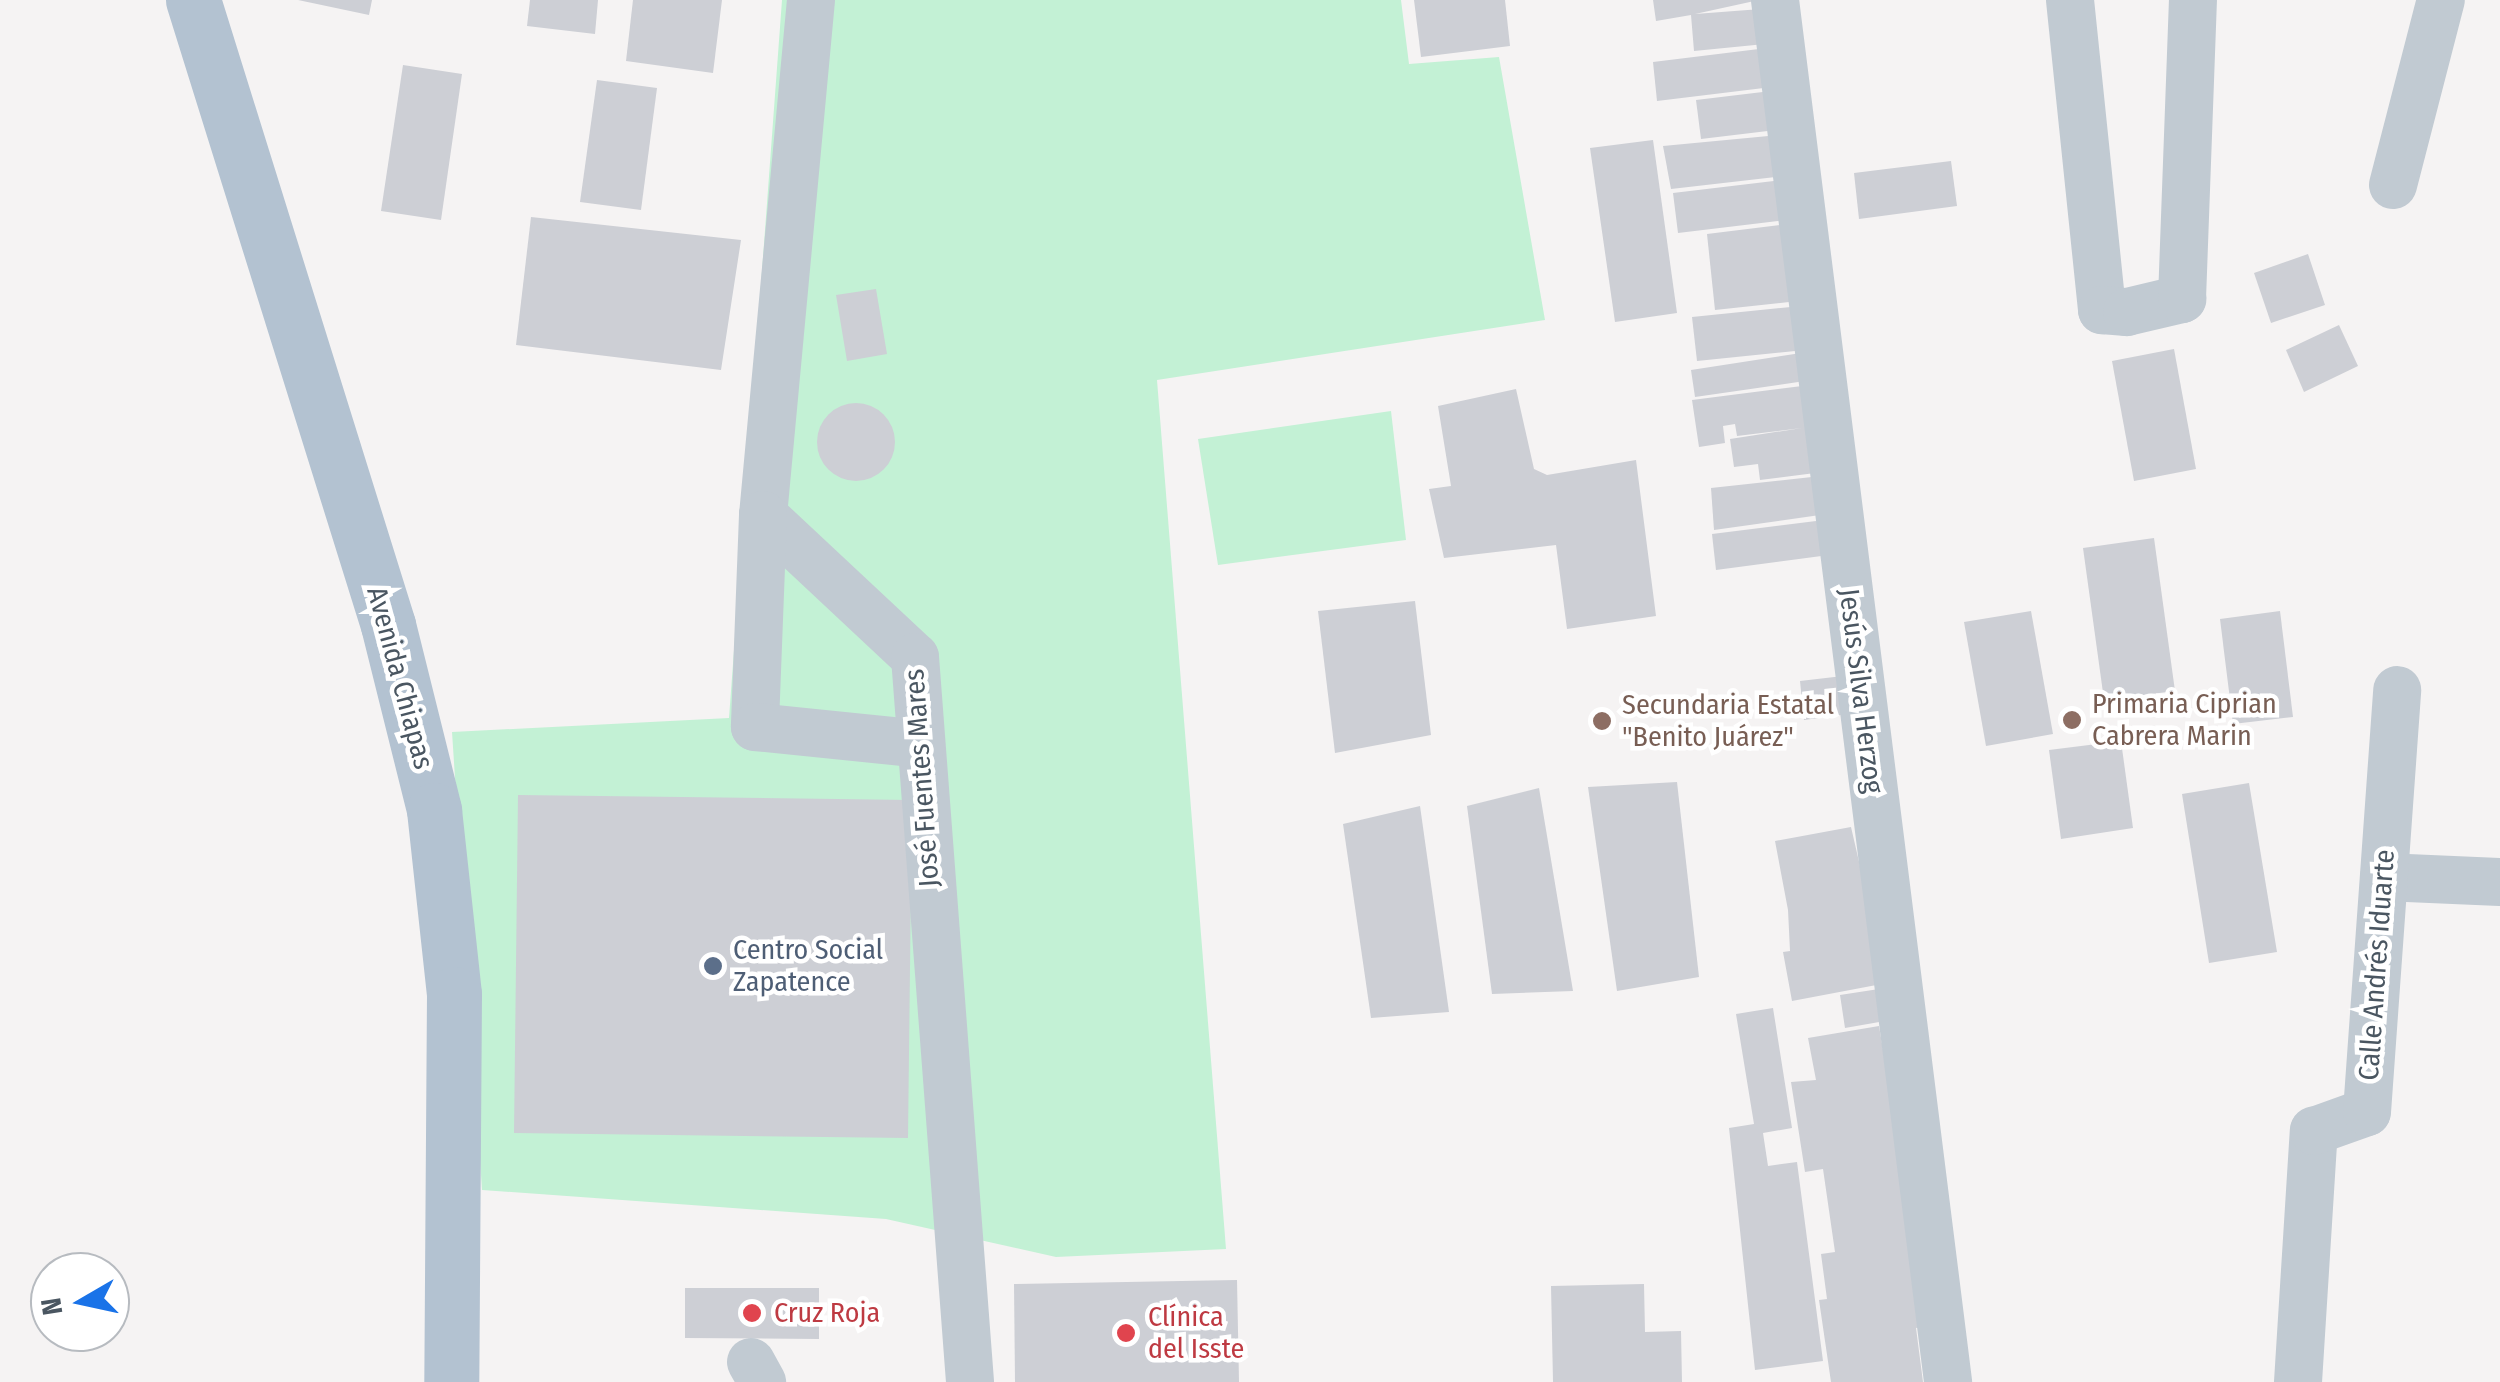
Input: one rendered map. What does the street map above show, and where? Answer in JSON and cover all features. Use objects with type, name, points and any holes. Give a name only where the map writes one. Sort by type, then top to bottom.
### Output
[{"type":"main road","name":"Avenida Chiapas","points":[[194,0],[388,624],[434,810],[454,994],[451,1382]]},
{"type":"street","points":[[811,0],[764,514],[755,727],[921,744]]},
{"type":"street","name":"Jesús Silva Herzog","points":[[1774,0],[1948,1382]]},
{"type":"street","points":[[2070,0],[2102,310],[2128,312],[2182,299],[2193,0]]},
{"type":"street","points":[[2394,185],[2441,0]]},
{"type":"street","name":"José Fuentes Mares","points":[[764,514],[915,657],[970,1382]]},
{"type":"street","name":"Calle Andrés Iduarte","points":[[2298,1382],[2314,1130],[2367,1112],[2398,690]]},
{"type":"street","points":[[2384,878],[2500,882]]},
{"type":"green space","points":[[782,0],[1401,0],[1409,64],[1499,57],[1545,320],[1157,380],[1226,1249],[1056,1257],[886,1219],[482,1190],[452,732],[729,718]]},
{"type":"green space","points":[[1391,411],[1406,540],[1218,565],[1198,439]]},
{"type":"building","points":[[298,0],[372,0],[369,15]]},
{"type":"building","points":[[530,0],[598,0],[595,34],[527,26]]},
{"type":"building","points":[[633,0],[722,0],[713,73],[626,61]]},
{"type":"building","points":[[1414,0],[1505,0],[1510,46],[1421,57]]},
{"type":"building","points":[[1653,0],[1759,0],[1695,14],[1761,9],[1765,44],[1694,51],[1691,15],[1656,21]]},
{"type":"building","points":[[1767,48],[1772,87],[1657,101],[1653,62]]},
{"type":"building","points":[[403,65],[462,74],[441,220],[381,211]]},
{"type":"building","points":[[597,80],[657,88],[641,210],[580,202]]},
{"type":"building","points":[[1771,91],[1776,130],[1701,139],[1696,100]]},
{"type":"building","points":[[1779,135],[1785,176],[1671,189],[1663,146]]},
{"type":"building","points":[[1653,140],[1677,313],[1615,322],[1590,148]]},
{"type":"building","points":[[1951,161],[1957,206],[1859,219],[1854,173]]},
{"type":"building","points":[[1782,180],[1786,220],[1678,233],[1673,193]]},
{"type":"building","points":[[531,217],[741,240],[721,370],[516,345]]},
{"type":"building","points":[[1789,224],[1798,301],[1715,310],[1707,234]]},
{"type":"building","points":[[2308,254],[2325,305],[2271,323],[2254,273]]},
{"type":"building","points":[[876,289],[887,354],[847,361],[836,295]]},
{"type":"building","points":[[1801,306],[1805,350],[1697,361],[1692,317]]},
{"type":"building","points":[[2339,325],[2358,366],[2304,392],[2286,350]]},
{"type":"building","points":[[2174,349],[2196,469],[2134,481],[2112,361]]},
{"type":"building","points":[[1801,353],[1805,381],[1695,397],[1691,370]]},
{"type":"building","points":[[1810,385],[1823,472],[1760,480],[1758,464],[1734,467],[1730,439],[1802,428],[1737,436],[1735,424],[1723,426],[1725,443],[1699,447],[1692,400]]},
{"type":"building","points":[[1516,389],[1534,469],[1547,475],[1636,460],[1656,616],[1567,629],[1556,545],[1444,558],[1429,489],[1451,486],[1438,406]]},
{"type":"building","points":[[848,403],[864,403],[889,420],[895,442],[889,464],[878,475],[864,481],[848,481],[823,464],[817,450],[817,434],[834,409]]},
{"type":"building","points":[[1821,476],[1827,514],[1714,530],[1711,488]]},
{"type":"building","points":[[1824,520],[1829,555],[1716,570],[1712,534]]},
{"type":"building","points":[[2154,538],[2175,691],[2104,700],[2083,548]]},
{"type":"building","points":[[1415,601],[1431,735],[1335,753],[1318,611]]},
{"type":"building","points":[[2031,611],[2053,734],[1986,746],[1964,622]]},
{"type":"building","points":[[2280,611],[2293,717],[2233,724],[2220,619]]},
{"type":"building","points":[[1843,676],[1848,714],[1804,720],[1800,681]]},
{"type":"building","points":[[2121,741],[2133,828],[2061,839],[2049,750]]},
{"type":"building","points":[[1677,782],[1699,977],[1617,991],[1588,787]]},
{"type":"building","points":[[2249,783],[2277,952],[2209,963],[2182,794]]},
{"type":"building","points":[[1539,788],[1573,991],[1492,994],[1467,806]]},
{"type":"building","name":"Centro Social Zapatence","points":[[518,795],[912,800],[908,1138],[514,1133]]},
{"type":"building","points":[[1420,806],[1449,1012],[1371,1018],[1343,824]]},
{"type":"building","points":[[1851,827],[1887,983],[1792,1001],[1783,952],[1790,951],[1788,910],[1775,841]]},
{"type":"building","points":[[1879,989],[1885,1021],[1845,1028],[1840,995]]},
{"type":"building","points":[[1773,1008],[1792,1128],[1763,1133],[1768,1166],[1797,1162],[1823,1361],[1755,1370],[1729,1128],[1754,1124],[1736,1014]]},
{"type":"building","points":[[1879,1026],[1930,1326],[1916,1328],[1923,1382],[1831,1382],[1819,1300],[1827,1299],[1821,1254],[1835,1252],[1823,1169],[1805,1172],[1791,1082],[1816,1080],[1808,1038]]},
{"type":"building","name":"Clínica del Isste","points":[[1237,1280],[1239,1382],[1015,1382],[1014,1284]]},
{"type":"building","points":[[1644,1284],[1645,1332],[1681,1331],[1682,1382],[1553,1382],[1551,1286]]},
{"type":"building","name":"Cruz Roja","points":[[685,1288],[819,1288],[819,1339],[685,1338]]},
{"type":"place","name":"Primaria Ciprian Cabrera Marin","points":[[2072,720]]},
{"type":"place","name":"Secundaria Estatal \"Benito Juárez\"","points":[[1602,721]]},
{"type":"place","name":"Centro Social Zapatence","points":[[713,966]]},
{"type":"place","name":"Cruz Roja","points":[[752,1313]]},
{"type":"place","name":"Clínica del Isste","points":[[1126,1333]]}]
